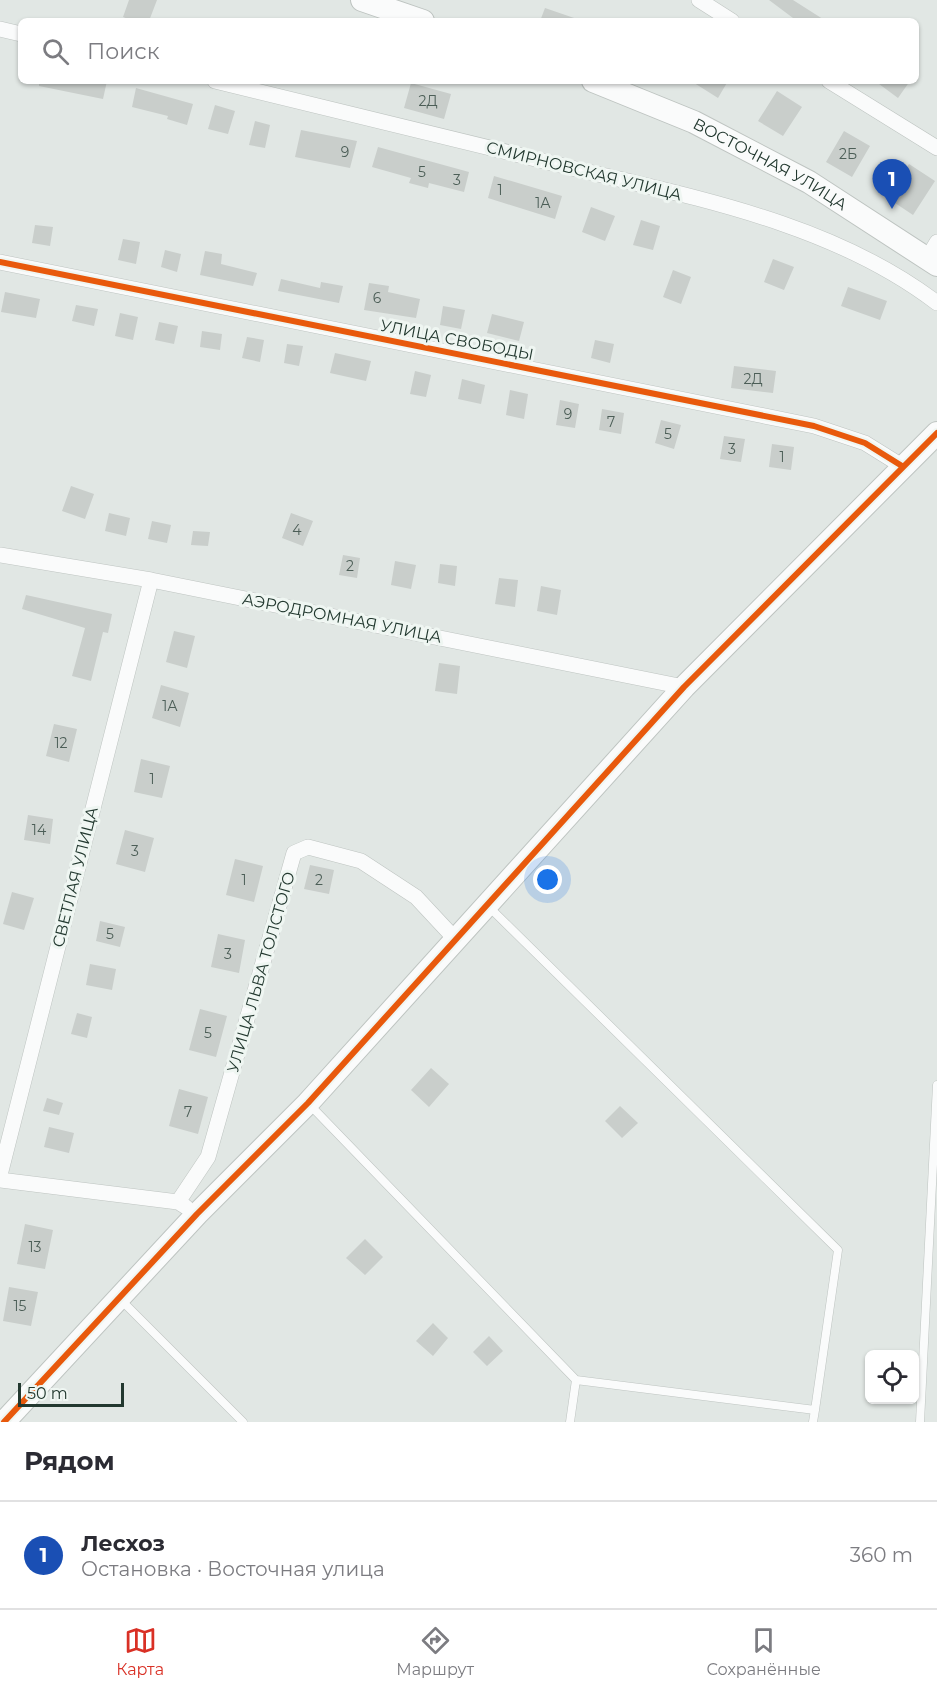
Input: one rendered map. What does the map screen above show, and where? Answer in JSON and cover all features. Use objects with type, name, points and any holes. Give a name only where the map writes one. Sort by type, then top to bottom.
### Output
[{"type":"street","points":[[362,0],[414,18]]},
{"type":"street","points":[[699,0],[727,18]]},
{"type":"street","points":[[0,28],[18,33]]},
{"type":"street","name":"СМИРНОВСКАЯ УЛИЦА","points":[[227,84],[739,209],[827,241],[912,283],[937,303]]},
{"type":"street","name":"ВОСТОЧНАЯ УЛИЦА","points":[[600,84],[694,123],[798,177],[934,255]]},
{"type":"street","points":[[834,84],[937,148]]},
{"type":"street","name":"УЛИЦА СВОБОДЫ","points":[[0,262],[814,426],[865,443],[902,466]]},
{"type":"street","points":[[4,1422],[119,1298],[188,1208],[308,1103],[457,941],[684,687],[937,433]]},
{"type":"street","name":"АЭРОДРОМНАЯ УЛИЦА","points":[[0,555],[151,580],[684,687]]},
{"type":"street","name":"СВЕТЛАЯ УЛИЦА","points":[[0,1175],[151,580]]},
{"type":"street","name":"УЛИЦА ЛЬВА ТОЛСТОГО","points":[[188,1208],[208,1157],[294,853],[308,847],[361,861],[416,897],[457,941]]},
{"type":"street","points":[[0,1180],[188,1208]]},
{"type":"lane","points":[[488,906],[838,1250],[813,1422]]},
{"type":"lane","points":[[920,1422],[937,1085]]},
{"type":"lane","points":[[308,1103],[576,1380],[815,1410]]},
{"type":"lane","points":[[119,1298],[243,1422]]},
{"type":"lane","points":[[570,1422],[576,1380]]},
{"type":"building","points":[[129,0],[157,0],[150,18],[123,17]]},
{"type":"building","points":[[769,0],[793,0],[821,18],[793,18]]},
{"type":"building","points":[[545,8],[574,18],[541,18]]},
{"type":"building","points":[[39,84],[106,84],[103,99],[39,86]]},
{"type":"building","points":[[411,84],[451,94],[444,119],[404,108]]},
{"type":"building","points":[[696,84],[726,84],[718,98]]},
{"type":"building","points":[[879,84],[908,84],[898,98]]},
{"type":"building","points":[[136,88],[193,104],[187,125],[167,119],[168,116],[132,107]]},
{"type":"building","points":[[777,91],[802,107],[783,136],[758,121]]},
{"type":"building","points":[[215,105],[235,111],[228,134],[208,129]]},
{"type":"building","points":[[255,121],[270,125],[265,148],[249,145]]},
{"type":"building","points":[[301,130],[357,141],[350,168],[295,157]]},
{"type":"building","points":[[844,131],[870,146],[852,177],[826,162]]},
{"type":"building","points":[[378,147],[469,172],[464,192],[429,183],[428,188],[409,183],[411,178],[372,167]]},
{"type":"building","points":[[909,164],[935,181],[913,215],[886,197]]},
{"type":"building","points":[[494,176],[562,196],[555,219],[488,198]]},
{"type":"building","points":[[591,207],[615,216],[605,241],[582,232]]},
{"type":"building","points":[[641,220],[660,226],[653,250],[633,245]]},
{"type":"building","points":[[35,225],[53,227],[50,246],[32,243]]},
{"type":"building","points":[[123,239],[140,242],[136,264],[118,260]]},
{"type":"building","points":[[165,250],[181,254],[177,272],[161,267]]},
{"type":"building","points":[[205,251],[222,254],[221,264],[257,273],[253,286],[200,275]]},
{"type":"building","points":[[773,259],[794,267],[784,290],[764,282]]},
{"type":"building","points":[[673,270],[691,277],[681,304],[663,297]]},
{"type":"building","points":[[281,279],[320,288],[321,282],[343,286],[339,303],[278,291]]},
{"type":"building","points":[[369,283],[389,286],[388,292],[420,299],[416,318],[364,310]]},
{"type":"building","points":[[848,287],[887,301],[880,320],[841,306]]},
{"type":"building","points":[[5,292],[40,299],[36,318],[1,312]]},
{"type":"building","points":[[76,305],[98,309],[94,326],[72,321]]},
{"type":"building","points":[[443,306],[465,310],[461,329],[440,325]]},
{"type":"building","points":[[120,313],[138,317],[133,340],[115,336]]},
{"type":"building","points":[[492,314],[524,322],[519,341],[487,333]]},
{"type":"building","points":[[159,322],[178,326],[174,344],[155,340]]},
{"type":"building","points":[[202,331],[222,334],[220,350],[200,347]]},
{"type":"building","points":[[247,337],[264,340],[260,362],[242,358]]},
{"type":"building","points":[[595,340],[614,344],[610,363],[591,358]]},
{"type":"building","points":[[287,344],[303,346],[299,366],[284,363]]},
{"type":"building","points":[[335,353],[371,361],[366,381],[330,373]]},
{"type":"building","points":[[734,366],[776,371],[773,393],[731,388]]},
{"type":"building","points":[[415,371],[431,375],[426,397],[410,394]]},
{"type":"building","points":[[462,379],[485,385],[481,404],[458,399]]},
{"type":"building","points":[[510,390],[528,394],[524,419],[506,415]]},
{"type":"building","points":[[560,400],[579,404],[575,428],[556,425]]},
{"type":"building","points":[[602,409],[624,413],[621,434],[599,430]]},
{"type":"building","points":[[661,420],[681,425],[674,449],[655,443]]},
{"type":"building","points":[[724,436],[745,439],[741,462],[720,459]]},
{"type":"building","points":[[772,444],[794,447],[791,470],[769,467]]},
{"type":"building","points":[[71,486],[94,494],[85,519],[62,511]]},
{"type":"building","points":[[109,513],[130,518],[126,536],[105,531]]},
{"type":"building","points":[[291,513],[313,521],[303,546],[282,538]]},
{"type":"building","points":[[152,521],[171,525],[167,543],[148,539]]},
{"type":"building","points":[[193,531],[210,532],[208,546],[191,545]]},
{"type":"building","points":[[343,555],[360,558],[357,578],[339,575]]},
{"type":"building","points":[[395,561],[416,565],[411,589],[391,585]]},
{"type":"building","points":[[440,564],[457,566],[455,586],[438,583]]},
{"type":"building","points":[[499,578],[518,580],[515,607],[495,604]]},
{"type":"building","points":[[541,586],[561,590],[557,615],[537,611]]},
{"type":"building","points":[[26,595],[112,614],[108,633],[103,632],[91,681],[72,676],[85,628],[22,609]]},
{"type":"building","points":[[174,631],[195,636],[187,668],[166,662]]},
{"type":"building","points":[[439,663],[460,666],[457,694],[435,691]]},
{"type":"building","points":[[161,685],[189,693],[180,727],[152,718]]},
{"type":"building","points":[[54,724],[77,729],[69,762],[46,756]]},
{"type":"building","points":[[141,759],[170,766],[162,798],[134,792]]},
{"type":"building","points":[[28,815],[53,819],[50,844],[24,840]]},
{"type":"building","points":[[125,830],[154,838],[145,872],[116,864]]},
{"type":"building","points":[[235,859],[263,866],[254,902],[226,895]]},
{"type":"building","points":[[310,865],[334,870],[329,894],[304,889]]},
{"type":"building","points":[[12,892],[34,898],[24,930],[3,924]]},
{"type":"building","points":[[100,921],[125,927],[120,947],[96,941]]},
{"type":"building","points":[[218,934],[245,940],[239,973],[211,967]]},
{"type":"building","points":[[90,964],[116,969],[112,990],[86,985]]},
{"type":"building","points":[[200,1009],[227,1016],[216,1057],[189,1050]]},
{"type":"building","points":[[77,1013],[92,1017],[87,1038],[71,1034]]},
{"type":"building","points":[[431,1068],[449,1084],[429,1107],[411,1090]]},
{"type":"building","points":[[179,1089],[208,1097],[198,1134],[169,1126]]},
{"type":"building","points":[[47,1098],[63,1103],[59,1115],[43,1111]]},
{"type":"building","points":[[620,1106],[638,1123],[622,1138],[605,1121]]},
{"type":"building","points":[[49,1127],[74,1133],[69,1153],[44,1147]]},
{"type":"building","points":[[25,1224],[53,1230],[45,1269],[17,1264]]},
{"type":"building","points":[[365,1239],[383,1257],[365,1275],[346,1258]]},
{"type":"building","points":[[9,1287],[38,1292],[31,1326],[3,1321]]},
{"type":"building","points":[[433,1323],[448,1338],[433,1356],[416,1341]]},
{"type":"building","points":[[489,1336],[503,1351],[487,1366],[473,1352]]},
{"type":"cycle path","points":[[0,262],[814,426],[865,443],[902,466]]},
{"type":"cycle path","points":[[4,1422],[197,1214],[308,1103],[684,687],[937,433]]},
{"type":"place","name":"Лесхоз","points":[[892,209]]}]
